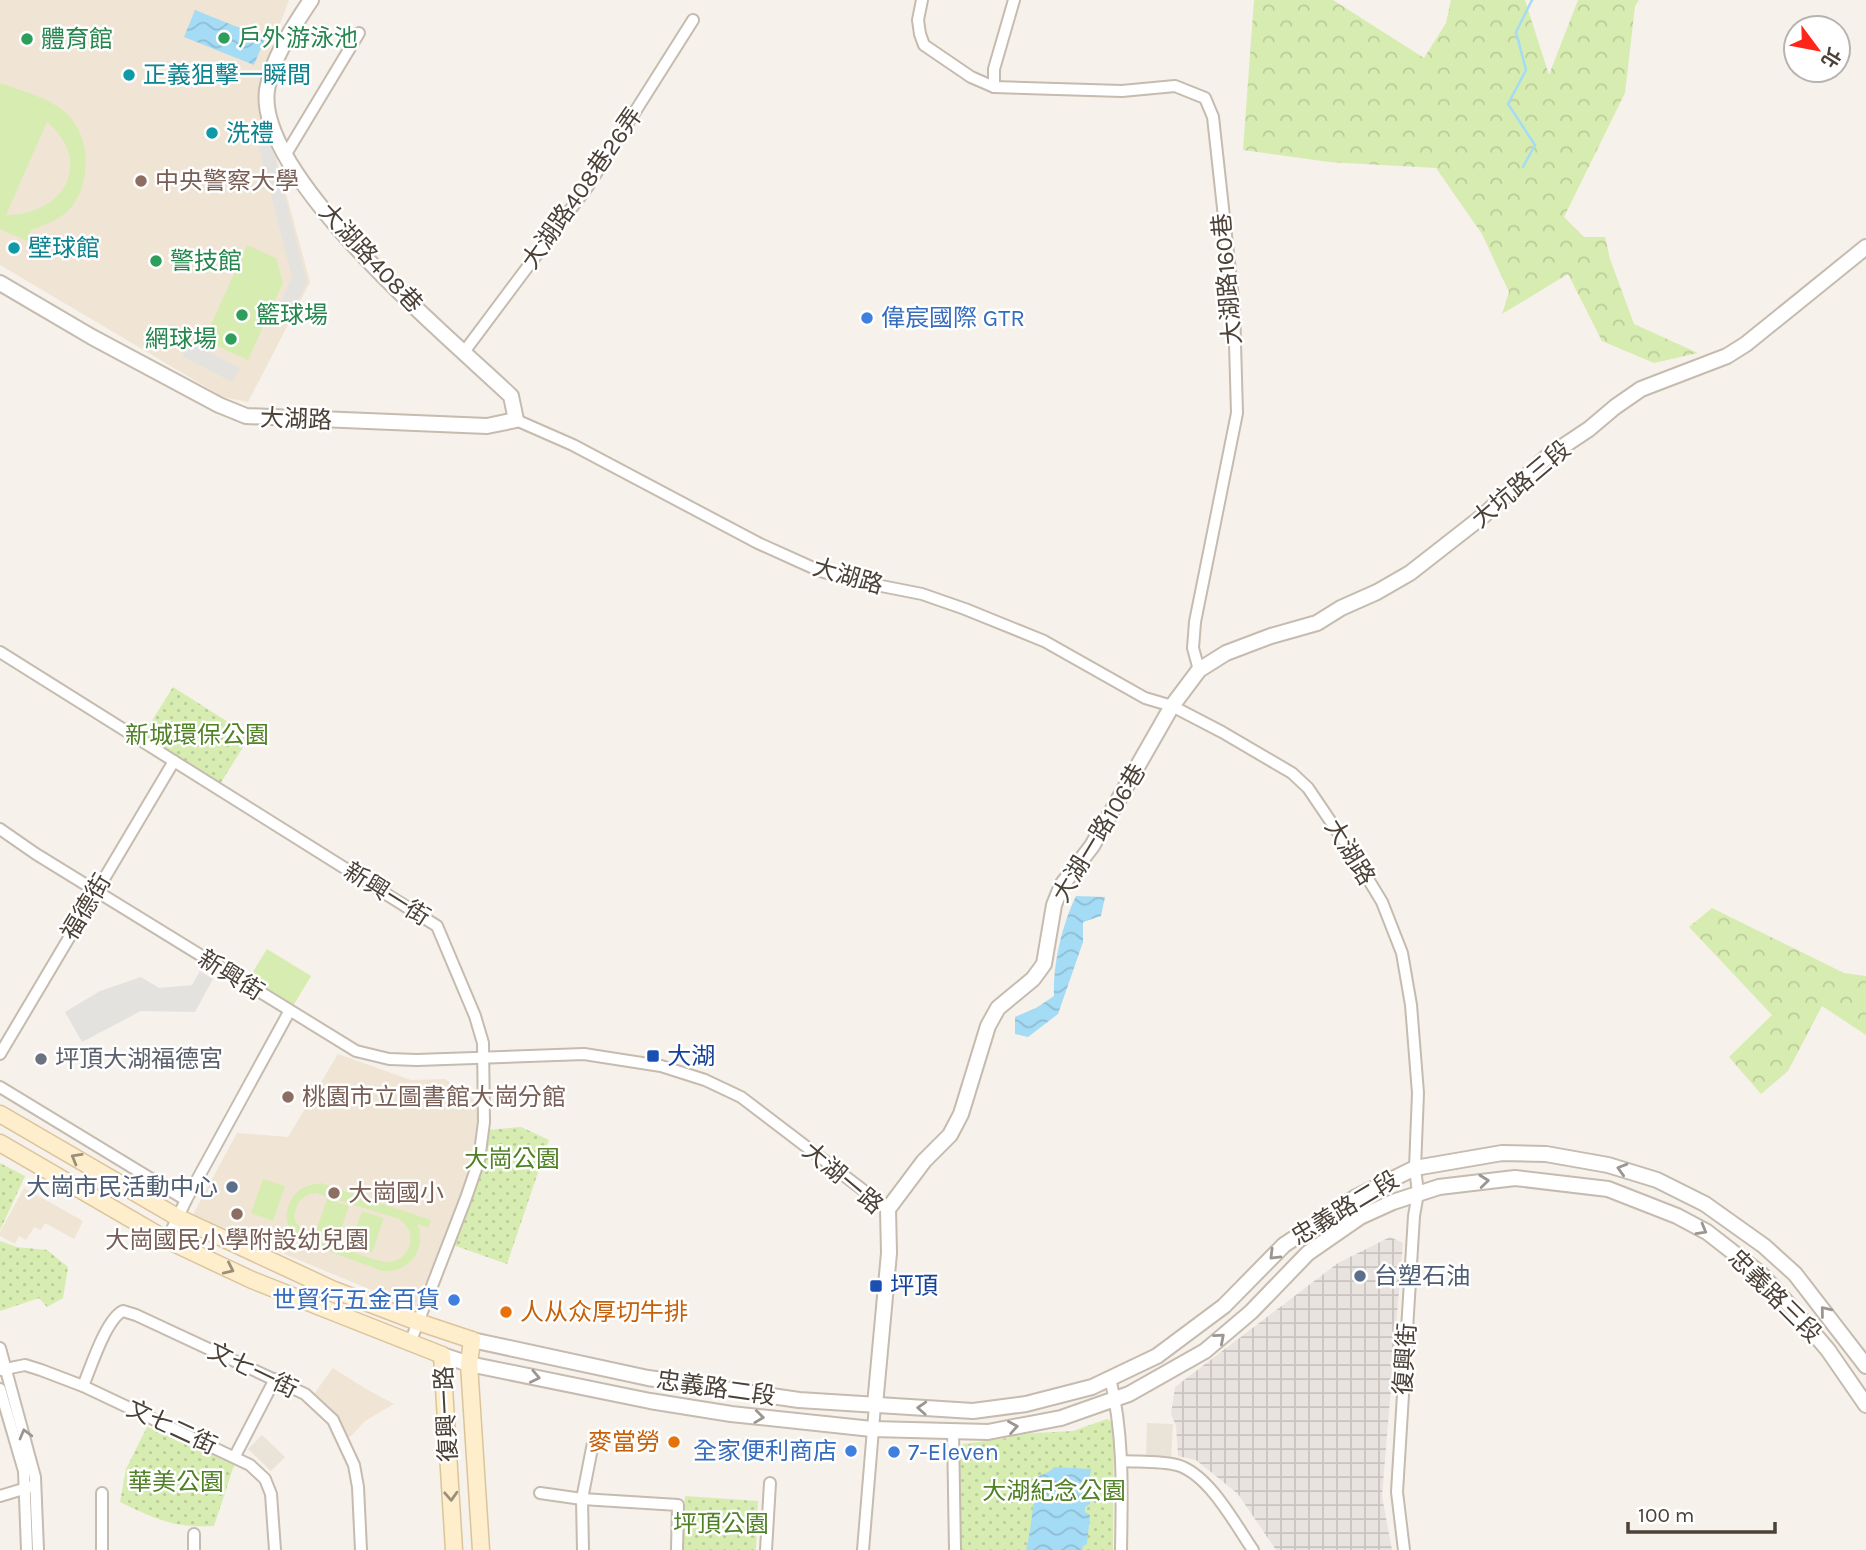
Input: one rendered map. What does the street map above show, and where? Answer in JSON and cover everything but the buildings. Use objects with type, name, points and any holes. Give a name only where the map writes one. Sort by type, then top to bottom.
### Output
[{"type":"main road","name":"忠義路二段","points":[[0,1114],[177,1217],[334,1290],[472,1340]]},
{"type":"main road","name":"忠義路二段","points":[[0,1143],[167,1240],[251,1280],[442,1355]]},
{"type":"main road","name":"復興一路","points":[[454,1550],[442,1355],[472,1340]]},
{"type":"main road","name":"復興一路","points":[[472,1340],[468,1364],[481,1550]]},
{"type":"street","name":"大湖路408巷","points":[[311,0],[281,51],[267,92],[276,139],[331,221],[352,245],[510,396],[516,420]]},
{"type":"street","points":[[922,0],[918,20],[925,45],[971,77],[994,87],[995,69],[1014,0]]},
{"type":"street","name":"大湖路408巷26弄","points":[[464,352],[589,186],[692,20]]},
{"type":"street","points":[[286,154],[359,33]]},
{"type":"street","name":"大湖路160巷","points":[[994,87],[1122,91],[1175,86],[1205,98],[1210,107],[1234,309],[1237,413],[1195,622],[1193,648],[1199,670]]},
{"type":"street","name":"大坑路三段","points":[[1172,706],[1199,670],[1226,653],[1317,623],[1410,573],[1483,516],[1547,457],[1589,429],[1615,407],[1641,389],[1727,356],[1746,344],[1866,247]]},
{"type":"street","name":"大湖路","points":[[0,283],[104,343],[219,405],[246,416],[487,426],[516,420],[573,445],[758,542],[820,571],[922,594],[1044,641],[1145,698],[1172,706],[1265,755],[1292,773],[1308,788],[1339,831],[1381,902],[1402,953],[1418,1093],[1415,1168]]},
{"type":"street","name":"新興一街","points":[[0,652],[437,926],[475,1016],[482,1043],[484,1122],[478,1160],[466,1198],[410,1343]]},
{"type":"street","name":"大湖一路106巷","points":[[888,1209],[924,1161],[950,1135],[961,1114],[988,1026],[998,1008],[1033,979],[1044,964],[1054,905],[1062,885],[1093,846],[1172,706]]},
{"type":"street","name":"福德街","points":[[0,1054],[174,761]]},
{"type":"street","name":"新興街","points":[[0,829],[289,1012],[356,1051],[389,1059],[483,1057]]},
{"type":"street","points":[[167,1240],[186,1200],[289,1012]]},
{"type":"street","name":"大湖一路","points":[[483,1057],[584,1054],[662,1066],[705,1080],[741,1097],[888,1209],[889,1253],[863,1550]]},
{"type":"street","points":[[0,1087],[186,1200]]},
{"type":"street","name":"忠義路三段","points":[[1415,1168],[1502,1153],[1535,1154],[1608,1165],[1657,1180],[1705,1204],[1764,1246],[1795,1274],[1864,1363]]},
{"type":"street","name":"復興街","points":[[1404,1550],[1397,1492],[1414,1216],[1418,1193],[1415,1168]]},
{"type":"street","name":"忠義路二段","points":[[472,1340],[648,1378],[799,1400],[973,1411],[1026,1404],[1092,1387],[1157,1356],[1224,1306],[1284,1245],[1312,1224],[1356,1197],[1415,1168]]},
{"type":"street","name":"忠義路三段","points":[[1418,1193],[1476,1181],[1514,1178],[1608,1189],[1677,1216],[1707,1232],[1760,1275],[1800,1316],[1866,1405]]},
{"type":"street","name":"忠義路二段","points":[[442,1355],[468,1364],[650,1401],[731,1414],[872,1429],[988,1432],[1061,1418],[1129,1394],[1205,1351],[1251,1312],[1308,1253],[1360,1217],[1418,1193]]},
{"type":"street","name":"文七一街","points":[[83,1386],[110,1326],[116,1315],[123,1311],[305,1394],[333,1420],[350,1457],[358,1487],[361,1550]]},
{"type":"street","points":[[0,1348],[3,1369],[26,1436],[38,1550]]},
{"type":"street","points":[[1845,1375],[1864,1363]]},
{"type":"street","name":"文七二街","points":[[3,1369],[25,1365],[83,1386],[250,1465],[265,1479],[271,1494],[275,1550]]},
{"type":"street","points":[[1110,1378],[1122,1461],[1121,1550]]},
{"type":"street","points":[[235,1456],[275,1380]]},
{"type":"street","points":[[0,1389],[30,1487],[27,1550]]},
{"type":"street","points":[[953,1431],[954,1550]]},
{"type":"street","points":[[583,1550],[582,1499],[593,1443]]},
{"type":"street","points":[[1122,1461],[1177,1465],[1192,1472],[1214,1492],[1253,1550]]},
{"type":"street","points":[[766,1550],[770,1483]]},
{"type":"street","points":[[0,1496],[30,1487]]},
{"type":"street","points":[[102,1493],[102,1550]]},
{"type":"street","points":[[540,1493],[582,1499],[678,1505],[677,1550]]},
{"type":"street","points":[[194,1534],[194,1550]]},
{"type":"shaded area","name":"中央警察大學","points":[[0,0],[289,0],[260,77],[260,97],[310,282],[248,402],[223,397],[0,265]]},
{"type":"shaded area","points":[[269,134],[307,282],[289,320],[276,314],[292,277],[256,137]]},
{"type":"shaded area","points":[[190,342],[240,368],[232,382],[182,356]]},
{"type":"shaded area","points":[[200,971],[213,979],[195,1012],[141,1011],[82,1042],[65,1012],[100,991],[141,977],[159,988],[192,985]]},
{"type":"shaded area","name":"大崗國小","points":[[338,1054],[411,1080],[445,1079],[481,1105],[473,1171],[415,1308],[192,1216],[237,1133],[288,1137]]},
{"type":"shaded area","points":[[24,1188],[83,1221],[74,1239],[45,1223],[41,1230],[34,1227],[26,1240],[19,1236],[15,1244],[0,1236]]},
{"type":"shaded area","points":[[1390,1237],[1403,1243],[1382,1496],[1392,1550],[1276,1550],[1238,1494],[1196,1460],[1178,1456],[1176,1426],[1171,1414],[1175,1387],[1338,1263]]},
{"type":"shaded area","points":[[333,1368],[394,1404],[365,1421],[351,1436],[345,1437],[332,1411],[314,1394]]},
{"type":"shaded area","points":[[1147,1423],[1173,1424],[1171,1457],[1146,1456]]},
{"type":"shaded area","points":[[262,1435],[285,1457],[271,1471],[248,1449]]},
{"type":"green space","points":[[1254,0],[1333,0],[1424,58],[1446,23],[1451,0],[1525,0],[1549,75],[1578,0],[1639,0],[1635,6],[1625,93],[1564,217],[1584,237],[1605,237],[1610,259],[1634,324],[1698,353],[1654,363],[1602,341],[1568,274],[1502,314],[1509,292],[1482,234],[1436,168],[1329,162],[1243,150]]},
{"type":"green space","points":[[0,83],[45,100],[68,115],[81,137],[86,162],[82,188],[65,214],[31,230],[27,241],[0,229]],"holes":[[[47,122],[61,138],[69,154],[70,169],[66,184],[57,196],[43,206],[26,213],[6,215]]]},
{"type":"green space","points":[[247,245],[276,258],[283,283],[248,360],[204,340]]},
{"type":"green space","name":"新城環保公園","points":[[173,687],[250,736],[220,784],[143,735]]},
{"type":"green space","points":[[1712,908],[1844,973],[1866,976],[1866,1035],[1822,1006],[1788,1071],[1761,1094],[1729,1057],[1772,1015],[1689,927]]},
{"type":"green space","points":[[267,949],[311,976],[293,1006],[249,978]]},
{"type":"green space","name":"大崗公園","points":[[521,1127],[549,1140],[507,1264],[453,1245],[486,1130]]},
{"type":"green space","points":[[0,1163],[25,1176],[0,1230]]},
{"type":"green space","points":[[263,1179],[285,1186],[273,1221],[251,1213]]},
{"type":"green space","points":[[321,1183],[431,1220],[429,1228],[418,1224],[420,1243],[414,1258],[401,1268],[382,1271],[307,1243],[298,1237],[287,1223],[290,1202],[299,1190]],"holes":[[[316,1193],[399,1219],[410,1232],[409,1246],[399,1259],[387,1262],[304,1232],[295,1221],[295,1216],[302,1199]]]},
{"type":"green space","points":[[327,1199],[349,1206],[337,1241],[315,1234]]},
{"type":"green space","points":[[362,1211],[384,1218],[372,1253],[350,1246]]},
{"type":"green space","points":[[0,1241],[17,1247],[47,1250],[68,1267],[63,1298],[47,1307],[39,1298],[0,1311]]},
{"type":"green space","name":"大湖紀念公園","points":[[1107,1419],[1114,1423],[1113,1550],[958,1550],[958,1448],[963,1444],[1008,1438],[1018,1434],[1073,1431]]},
{"type":"green space","name":"華美公園","points":[[147,1427],[235,1462],[214,1526],[175,1524],[120,1502],[126,1469]]},
{"type":"green space","name":"坪頂公園","points":[[685,1496],[758,1501],[756,1550],[681,1550]]},
{"type":"water","name":"戶外游泳池","points":[[195,10],[265,38],[254,65],[184,37]]},
{"type":"water","points":[[1076,896],[1105,897],[1101,916],[1083,922],[1083,942],[1058,1014],[1028,1037],[1015,1034],[1015,1017],[1054,996],[1059,945]]},
{"type":"water","points":[[1054,1467],[1091,1469],[1090,1476],[1094,1481],[1090,1504],[1085,1507],[1085,1512],[1090,1515],[1087,1544],[1082,1550],[1026,1550],[1034,1494],[1033,1479]]},
{"type":"waterway","points":[[1523,167],[1535,145],[1508,104],[1526,70],[1516,32],[1532,0]]},
{"type":"place","name":"戶外游泳池","points":[[224,38]]},
{"type":"place","name":"體育館","points":[[27,39]]},
{"type":"place","name":"正義狙擊一瞬間","points":[[129,75]]},
{"type":"place","name":"洗禮","points":[[212,133]]},
{"type":"place","name":"中央警察大學","points":[[141,181]]},
{"type":"place","name":"壁球館","points":[[14,248]]},
{"type":"place","name":"警技館","points":[[156,261]]},
{"type":"place","name":"籃球場","points":[[242,315]]},
{"type":"place","name":"偉宸國際 GTR","points":[[867,318]]},
{"type":"place","name":"網球場","points":[[231,339]]},
{"type":"place","name":"大湖","points":[[653,1056]]},
{"type":"place","name":"坪頂大湖福德宮","points":[[41,1059]]},
{"type":"place","name":"桃園市立圖書館大崗分館","points":[[288,1097]]},
{"type":"place","name":"大崗市民活動中心","points":[[232,1187]]},
{"type":"place","name":"大崗國小","points":[[334,1193]]},
{"type":"place","name":"大崗國民小學附設幼兒園","points":[[237,1214]]},
{"type":"place","name":"台塑石油","points":[[1360,1276]]},
{"type":"place","name":"坪頂","points":[[876,1286]]},
{"type":"place","name":"世貿行五金百貨","points":[[454,1300]]},
{"type":"place","name":"人从众厚切牛排","points":[[506,1312]]},
{"type":"place","name":"麥當勞","points":[[674,1442]]},
{"type":"place","name":"全家便利商店","points":[[851,1451]]},
{"type":"place","name":"7-Eleven","points":[[894,1452]]}]
